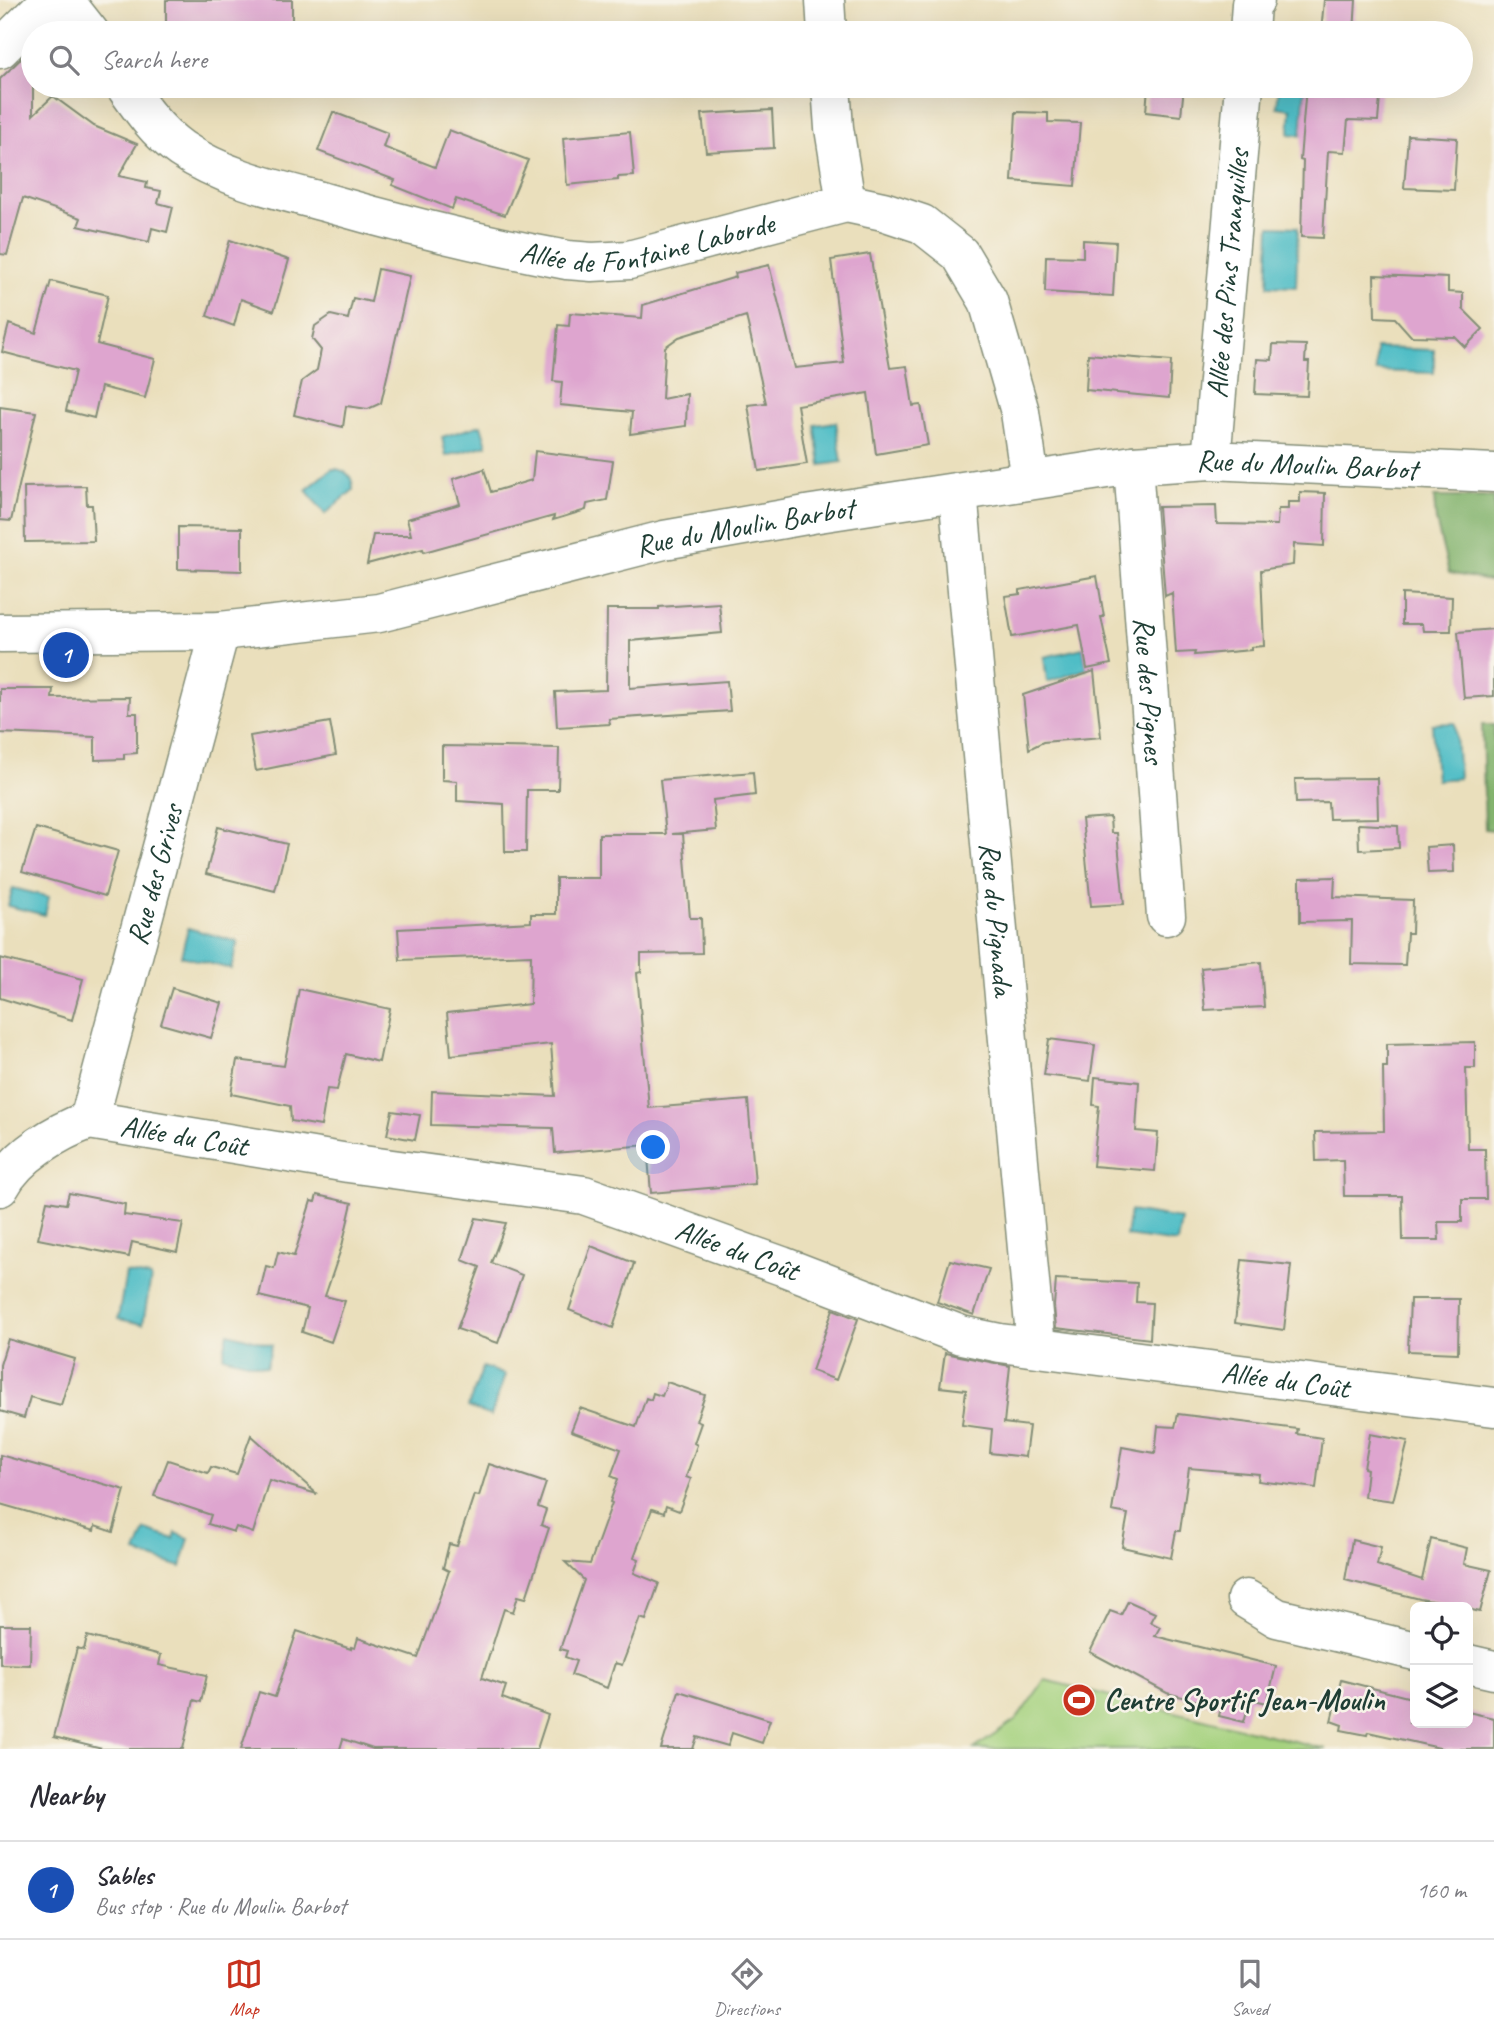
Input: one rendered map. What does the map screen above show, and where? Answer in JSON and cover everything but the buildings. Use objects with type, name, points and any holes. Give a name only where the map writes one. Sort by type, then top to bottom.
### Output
[{"type":"street","points":[[29,21],[50,0]]},
{"type":"street","points":[[64,0],[81,21]]},
{"type":"street","points":[[825,0],[826,21]]},
{"type":"street","points":[[0,49],[21,28]]},
{"type":"street","name":"Allée de Fontaine Laborde","points":[[134,98],[152,124],[180,148],[213,168],[259,184],[381,218],[567,260],[629,260],[846,203],[883,211],[922,224],[960,254],[988,301],[1020,412],[1030,480]]},
{"type":"street","points":[[832,98],[846,203]]},
{"type":"street","name":"Allée des Pins Tranquilles","points":[[1211,460],[1243,98]]},
{"type":"street","name":"Rue du Moulin Barbot","points":[[0,633],[220,631],[379,613],[664,540],[1133,465],[1211,460],[1494,473]]},
{"type":"street","name":"Rue des Pignes","points":[[1133,465],[1166,916]]},
{"type":"street","name":"Rue du Pignada","points":[[958,492],[1036,1347]]},
{"type":"street","name":"Rue des Grives","points":[[89,1119],[220,631]]},
{"type":"street","name":"Allée du Coût","points":[[0,1187],[36,1147],[64,1129],[89,1119],[348,1163],[584,1195],[782,1266],[961,1335],[1000,1343],[1494,1407]]},
{"type":"street","points":[[1246,1599],[1276,1618],[1410,1650]]},
{"type":"street","points":[[1472,1665],[1494,1671]]},
{"type":"green space","points":[[1434,497],[1494,497],[1494,582],[1449,573],[1436,521]]},
{"type":"green space","points":[[1482,725],[1494,725],[1494,830],[1485,829]]},
{"type":"green space","name":"Centre Sportif Jean-Moulin","points":[[1045,1680],[1326,1749],[974,1749],[1016,1720]]},
{"type":"water","points":[[1278,98],[1304,98],[1301,135],[1289,134],[1291,109],[1277,107]]},
{"type":"water","points":[[1270,226],[1298,227],[1296,287],[1268,286]]},
{"type":"water","points":[[1376,348],[1434,350],[1434,373],[1376,371]]},
{"type":"water","points":[[836,422],[842,462],[821,465],[815,425]]},
{"type":"water","points":[[481,425],[487,445],[446,456],[442,437]]},
{"type":"water","points":[[332,469],[348,474],[353,490],[325,514],[306,490]]},
{"type":"water","points":[[1083,648],[1087,669],[1047,682],[1044,657]]},
{"type":"water","points":[[1455,723],[1459,778],[1436,780],[1432,724]]},
{"type":"water","points":[[13,888],[49,897],[45,915],[8,906]]},
{"type":"water","points":[[188,928],[238,942],[231,969],[181,956]]},
{"type":"water","points":[[1130,1211],[1181,1219],[1177,1243],[1126,1236]]},
{"type":"water","points":[[126,1273],[151,1277],[143,1324],[118,1319]]},
{"type":"water","points":[[228,1333],[272,1345],[266,1367],[223,1356]]},
{"type":"water","points":[[483,1367],[505,1375],[491,1416],[468,1407]]},
{"type":"water","points":[[145,1530],[174,1539],[176,1533],[189,1538],[181,1567],[136,1553]]},
{"type":"place","name":"Sables","points":[[66,655]]},
{"type":"place","name":"Centre Sportif Jean-Moulin","points":[[1079,1700]]}]
